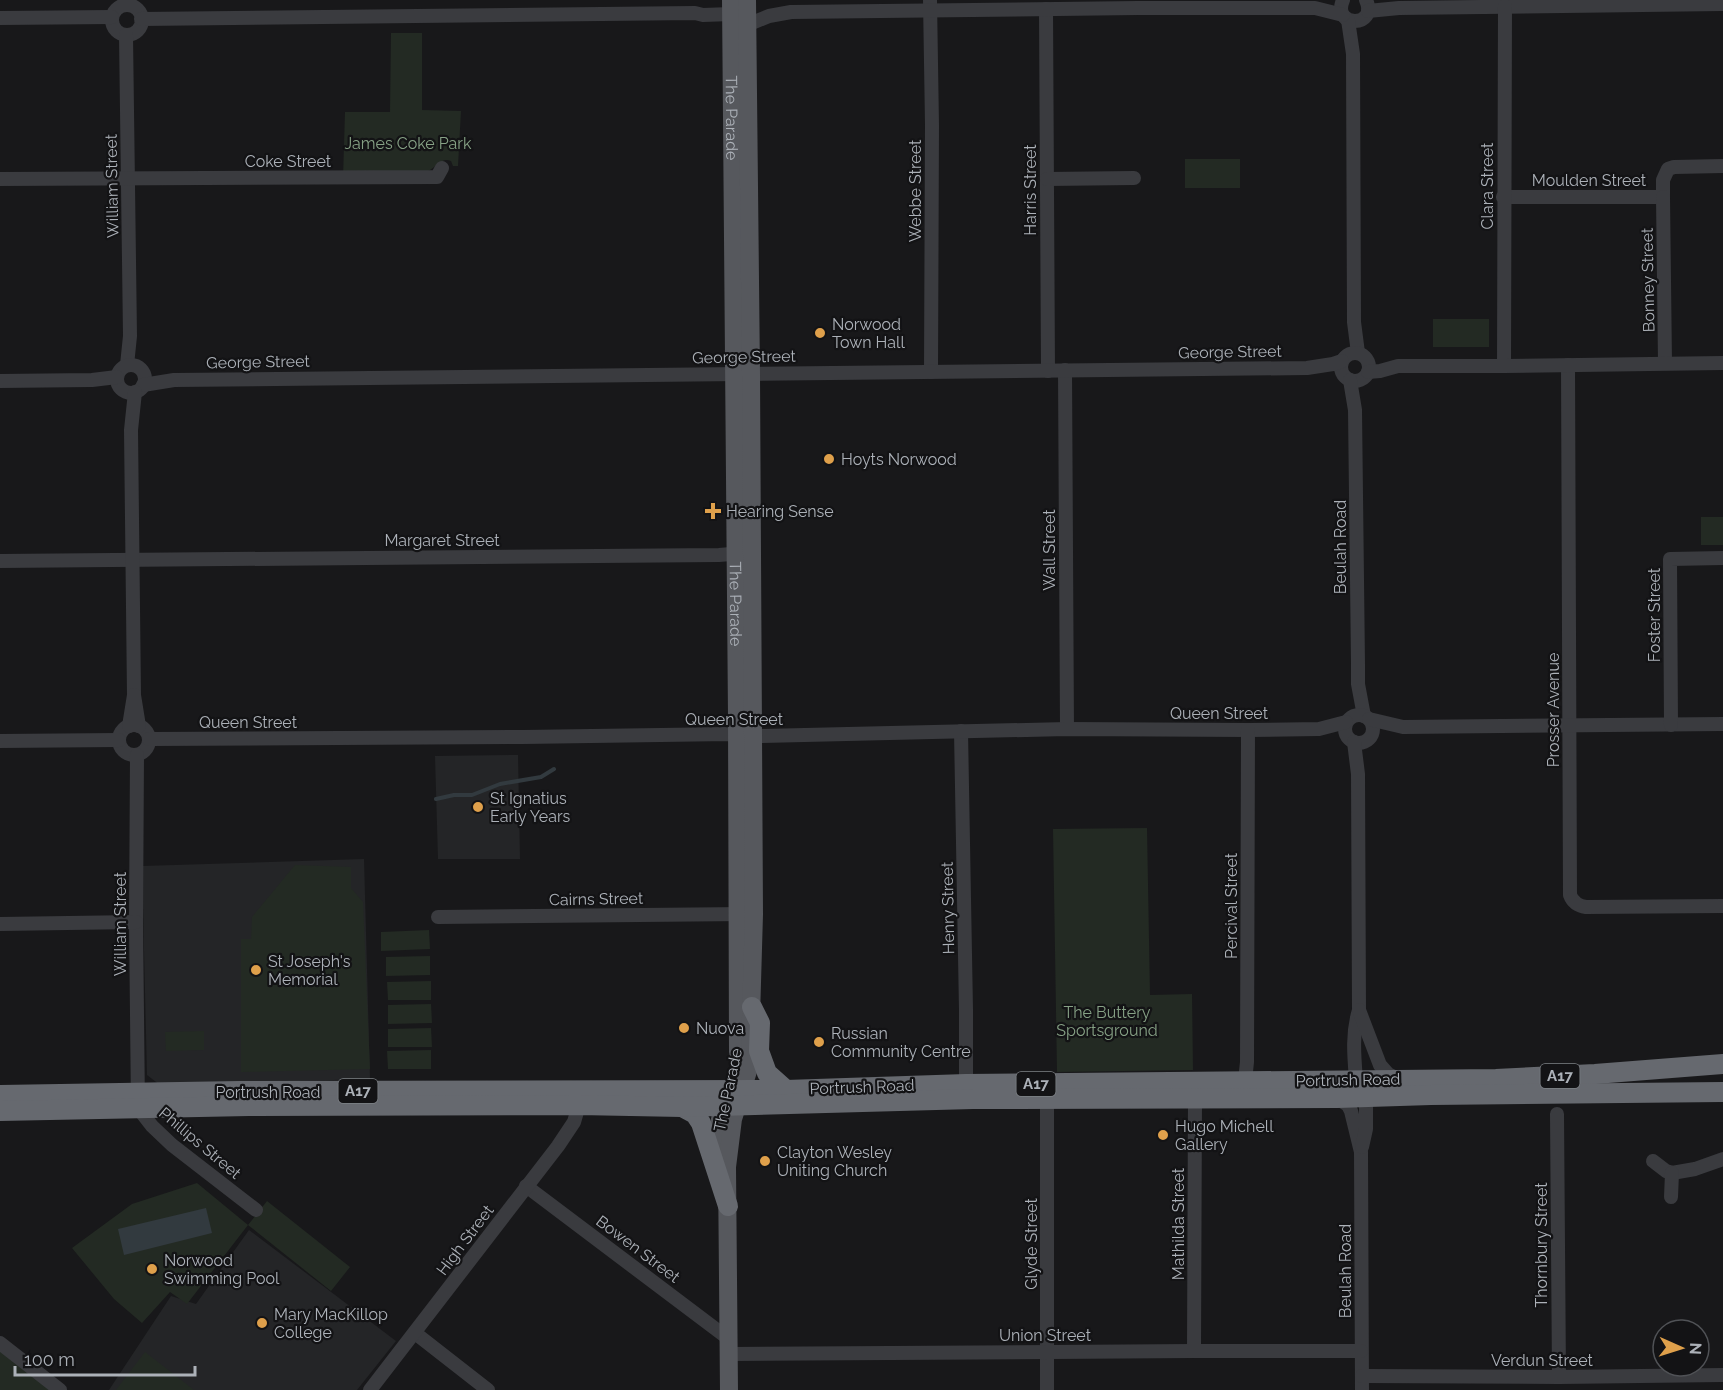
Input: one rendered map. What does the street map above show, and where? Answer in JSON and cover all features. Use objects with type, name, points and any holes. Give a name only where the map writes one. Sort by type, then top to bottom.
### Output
[{"type":"highway","points":[[752,1007],[760,1023],[759,1051],[767,1073],[786,1090]]},
{"type":"highway","name":"Portrush Road","points":[[579,1098],[682,1107],[786,1090],[966,1084],[1496,1079],[1595,1074],[1722,1063]]},
{"type":"highway","points":[[1356,1080],[1377,1088],[1468,1087],[1499,1095]]},
{"type":"highway","points":[[1249,1081],[1266,1088],[1344,1088],[1366,1097]]},
{"type":"highway","name":"Portrush Road","points":[[0,1095],[137,1101],[579,1098],[1337,1098],[1723,1092]]},
{"type":"highway","name":"Portrush Road","points":[[0,1111],[137,1101]]},
{"type":"highway","points":[[682,1107],[695,1114],[701,1123],[728,1206]]},
{"type":"main road","name":"The Parade","points":[[729,1390],[728,1158],[746,961],[739,8]]},
{"type":"main road","name":"The Parade","points":[[732,1098],[748,1071],[752,1007],[746,961]]},
{"type":"street","points":[[127,3],[137,10],[141,19],[139,29],[135,33],[121,34],[114,28],[112,17],[118,8],[127,3]]},
{"type":"street","points":[[141,19],[695,13],[739,8],[780,9],[791,12],[929,5],[1046,9],[1138,4],[1355,9],[1565,3],[1723,4]]},
{"type":"street","name":"Webbe Street","points":[[929,5],[932,125],[931,372]]},
{"type":"street","name":"Clara Street","points":[[1504,6],[1504,366]]},
{"type":"street","name":"Harris Street","points":[[1046,9],[1048,370]]},
{"type":"street","name":"Beulah Road","points":[[1355,9],[1353,54],[1354,322],[1355,367],[1362,391],[1355,410],[1359,684],[1359,1010],[1354,1026],[1356,1080]]},
{"type":"street","points":[[0,18],[112,17]]},
{"type":"street","name":"William Street","points":[[126,35],[134,726]]},
{"type":"street","name":"Moulden Street","points":[[1503,197],[1663,196],[1663,180],[1668,170],[1674,167],[1723,166]]},
{"type":"street","name":"Coke Street","points":[[129,178],[437,177],[442,168]]},
{"type":"street","points":[[0,179],[129,178]]},
{"type":"street","points":[[1047,179],[1134,178]]},
{"type":"street","name":"Bonney Street","points":[[1663,196],[1665,363]]},
{"type":"street","name":"George Street","points":[[0,381],[1315,368],[1355,367],[1380,360],[1398,366],[1723,363]]},
{"type":"street","name":"Prosser Avenue","points":[[1568,366],[1570,895],[1572,900],[1586,907],[1723,906]]},
{"type":"street","name":"Wall Street","points":[[1065,370],[1067,729]]},
{"type":"street","name":"Margaret Street","points":[[0,561],[743,553]]},
{"type":"street","name":"Foster Street","points":[[1671,725],[1670,559],[1723,558]]},
{"type":"street","name":"Queen Street","points":[[149,739],[1723,724]]},
{"type":"street","points":[[134,726],[146,731],[149,739],[147,748],[141,754],[136,755],[124,752],[119,740],[122,731],[134,726]]},
{"type":"street","name":"Percival Street","points":[[1248,730],[1249,1081]]},
{"type":"street","name":"Henry Street","points":[[961,731],[966,1084]]},
{"type":"street","points":[[0,741],[119,740]]},
{"type":"street","name":"William Street","points":[[136,755],[137,1101]]},
{"type":"street","name":"Cairns Street","points":[[438,917],[746,914]]},
{"type":"street","points":[[0,924],[136,922]]},
{"type":"street","name":"Beulah Road","points":[[1359,1010],[1380,1065],[1388,1074],[1398,1079]]},
{"type":"street","name":"Mathilda Street","points":[[1194,1351],[1195,1097]]},
{"type":"street","name":"Beulah Road","points":[[1362,1390],[1361,1152],[1366,1129],[1366,1097]]},
{"type":"street","name":"High Street","points":[[370,1390],[569,1130],[576,1116],[579,1098]]},
{"type":"street","name":"Glyde Street","points":[[1047,1098],[1047,1390]]},
{"type":"street","name":"Beulah Road","points":[[1337,1098],[1348,1105],[1351,1111],[1361,1152]]},
{"type":"street","name":"Phillips Street","points":[[137,1101],[152,1126],[172,1145],[256,1210]]},
{"type":"street","name":"Thornbury Street","points":[[1557,1114],[1559,1377]]},
{"type":"street","points":[[1653,1161],[1672,1173],[1695,1169],[1723,1159]]},
{"type":"street","points":[[1671,1197],[1672,1173]]},
{"type":"street","name":"Bowen Street","points":[[526,1186],[729,1346]]},
{"type":"street","points":[[415,1333],[488,1390]]},
{"type":"street","points":[[0,1343],[60,1390]]},
{"type":"street","name":"Union Street","points":[[729,1346],[1047,1352],[1361,1351]]},
{"type":"street","name":"Verdun Street","points":[[1362,1376],[1723,1375]]},
{"type":"shaded area","name":"St Ignatius Early Years","points":[[518,755],[520,859],[438,859],[435,756]]},
{"type":"shaded area","name":"St Joseph's Memorial","points":[[364,859],[370,1079],[160,1085],[147,1075],[142,866]]},
{"type":"shaded area","name":"Norwood Swimming Pool","points":[[206,1208],[212,1233],[124,1255],[118,1229]]},
{"type":"shaded area","name":"Mary MacKillop College","points":[[249,1230],[396,1341],[357,1390],[109,1390],[171,1296],[196,1304]]},
{"type":"green space","name":"James Coke Park","points":[[391,33],[422,33],[422,110],[461,111],[458,166],[453,166],[451,161],[444,160],[428,171],[343,178],[345,112],[390,112]]},
{"type":"green space","points":[[1185,159],[1240,159],[1240,188],[1185,188]]},
{"type":"green space","points":[[1433,319],[1489,319],[1489,347],[1433,347]]},
{"type":"green space","points":[[1701,517],[1723,517],[1723,545],[1701,545]]},
{"type":"green space","name":"The Buttery Sportsground","points":[[1147,828],[1150,995],[1192,994],[1193,1070],[1057,1072],[1053,829]]},
{"type":"green space","points":[[295,865],[351,867],[351,888],[363,902],[370,1069],[241,1072],[241,939],[251,939],[252,917]]},
{"type":"green space","points":[[429,930],[430,949],[381,951],[381,932]]},
{"type":"green space","points":[[430,956],[430,975],[386,976],[386,957]]},
{"type":"green space","points":[[431,981],[431,1000],[388,1000],[387,982]]},
{"type":"green space","points":[[431,1004],[432,1023],[388,1024],[388,1005]]},
{"type":"green space","points":[[431,1028],[432,1047],[388,1047],[388,1029]]},
{"type":"green space","points":[[204,1031],[204,1050],[166,1051],[165,1032]]},
{"type":"green space","points":[[431,1050],[431,1069],[388,1069],[387,1051]]},
{"type":"green space","name":"Norwood Swimming Pool","points":[[197,1183],[248,1225],[187,1304],[170,1292],[142,1323],[114,1299],[72,1248],[132,1204]]},
{"type":"green space","points":[[267,1201],[350,1267],[331,1291],[248,1225]]},
{"type":"green space","points":[[0,1350],[54,1390],[0,1390]]},
{"type":"green space","points":[[145,1352],[194,1390],[116,1390]]},
{"type":"waterway","points":[[436,799],[454,795],[472,795],[500,784],[541,777],[554,769]]},
{"type":"place","name":"Norwood Town Hall","points":[[820,333]]},
{"type":"place","name":"Hoyts Norwood","points":[[829,459]]},
{"type":"place","name":"Hearing Sense","points":[[713,511]]},
{"type":"place","name":"St Ignatius Early Years","points":[[478,807]]},
{"type":"place","name":"St Joseph's Memorial","points":[[256,970]]},
{"type":"place","name":"Nuova","points":[[684,1028]]},
{"type":"place","name":"Russian Community Centre","points":[[819,1042]]},
{"type":"place","name":"Hugo Michell Gallery","points":[[1163,1135]]},
{"type":"place","name":"Clayton Wesley Uniting Church","points":[[765,1161]]},
{"type":"place","name":"Norwood Swimming Pool","points":[[152,1269]]},
{"type":"place","name":"Mary MacKillop College","points":[[262,1323]]}]
